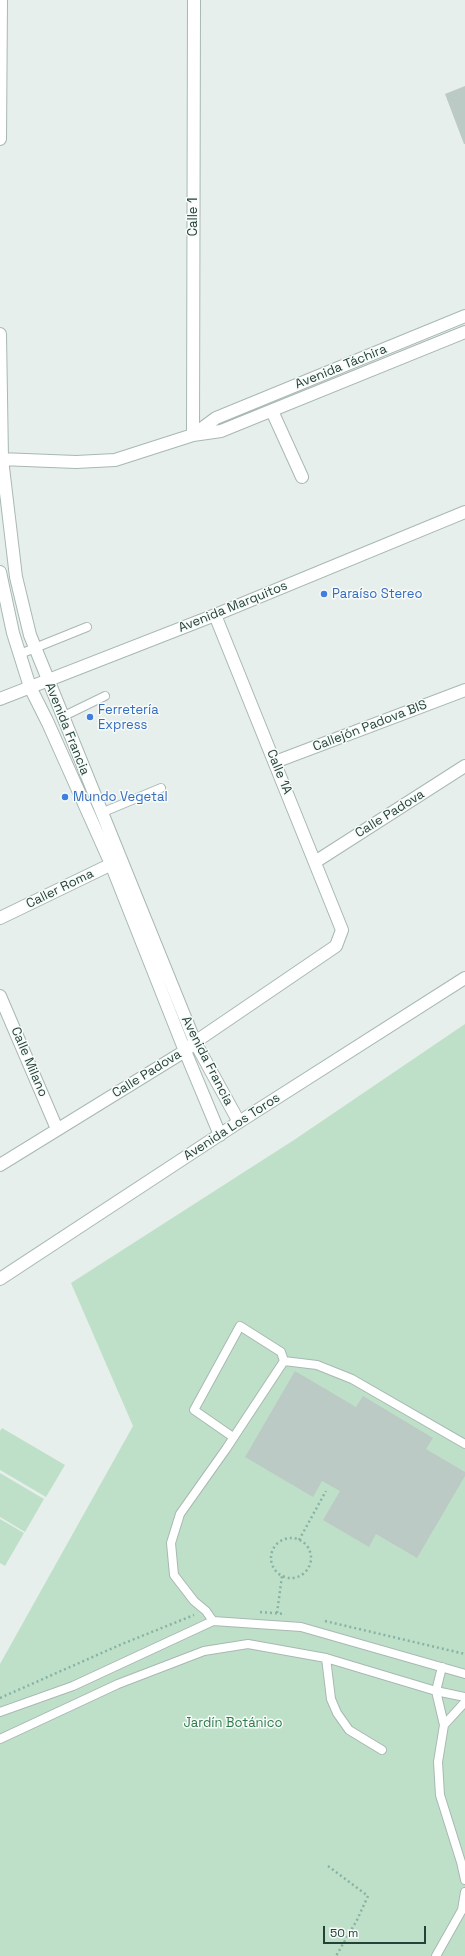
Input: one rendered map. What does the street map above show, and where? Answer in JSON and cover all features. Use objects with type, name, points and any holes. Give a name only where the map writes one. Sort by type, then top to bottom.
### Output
[{"type":"street","points":[[0,140],[1,0]]},
{"type":"street","name":"Calle 1","points":[[192,435],[194,0]]},
{"type":"street","name":"Avenida Táchira","points":[[192,435],[216,418],[465,316]]},
{"type":"street","points":[[1,459],[76,462],[115,460],[192,435],[221,431],[465,332]]},
{"type":"street","name":"Avenida Francia","points":[[0,334],[1,459],[16,577],[30,635],[101,813],[116,862],[185,1051],[220,1135]]},
{"type":"street","points":[[272,411],[302,477]]},
{"type":"street","name":"Avenida Marquitos","points":[[0,699],[215,615],[465,512]]},
{"type":"street","name":"Avenida Francia","points":[[0,572],[13,633],[30,687],[116,862],[195,1042],[239,1122]]},
{"type":"street","name":"Calle 1A","points":[[215,615],[342,930]]},
{"type":"street","name":"Callejón Padova BIS","points":[[275,762],[465,690]]},
{"type":"street","name":"Calle Padova","points":[[315,862],[465,766]]},
{"type":"street","name":"Caller Roma","points":[[0,918],[116,862]]},
{"type":"street","name":"Calle Padova","points":[[0,1165],[185,1051],[195,1042],[336,946],[342,930]]},
{"type":"street","name":"Avenida Los Toros","points":[[0,1279],[239,1122],[465,978]]},
{"type":"street","name":"Calle Milano","points":[[0,996],[57,1129]]},
{"type":"lane","points":[[20,654],[86,627]]},
{"type":"lane","points":[[62,717],[105,696]]},
{"type":"lane","points":[[101,813],[161,788]]},
{"type":"lane","points":[[213,1621],[206,1610],[194,1601],[174,1575],[171,1543],[180,1514],[233,1438],[284,1361],[282,1352],[240,1326],[194,1410],[233,1438]]},
{"type":"lane","points":[[284,1361],[317,1365],[352,1378],[465,1444]]},
{"type":"lane","points":[[0,1712],[73,1686],[213,1621],[301,1627],[465,1674]]},
{"type":"lane","points":[[0,1739],[118,1684],[204,1651],[248,1644],[326,1658],[436,1691],[465,1697]]},
{"type":"lane","points":[[326,1658],[331,1699],[337,1713],[349,1730],[382,1750]]},
{"type":"lane","points":[[442,1667],[436,1691],[444,1725],[438,1762],[440,1795],[461,1862],[465,1880]]},
{"type":"lane","points":[[444,1725],[465,1702]]},
{"type":"lane","points":[[436,1956],[462,1910],[465,1892]]},
{"type":"path","points":[[300,1540],[326,1492]]},
{"type":"path","points":[[293,1538],[300,1540],[305,1544],[311,1554],[309,1567],[299,1576],[292,1578],[282,1576],[273,1566],[272,1556],[274,1549],[284,1540],[293,1538]]},
{"type":"path","points":[[277,1613],[282,1576]]},
{"type":"path","points":[[328,1866],[368,1896],[357,1920],[336,1956]]},
{"type":"green space","name":"Jardín Botánico","points":[[465,1024],[465,1956],[0,1956],[0,1664],[133,1426],[71,1283],[294,1140]]},
{"type":"green space","points":[[2,1428],[65,1465],[46,1497],[0,1470],[0,1431]]},
{"type":"green space","points":[[0,1473],[44,1499],[25,1532],[0,1517]]},
{"type":"green space","points":[[0,1519],[24,1533],[5,1566],[0,1563]]},
{"type":"building","points":[[465,86],[465,144],[464,144],[445,94]]},
{"type":"building","points":[[295,1371],[356,1407],[363,1396],[433,1438],[426,1449],[465,1472],[465,1476],[417,1558],[376,1534],[369,1547],[323,1520],[340,1491],[322,1481],[313,1497],[245,1457]]},
{"type":"place","name":"Paraíso Stereo","points":[[324,594]]},
{"type":"place","name":"Ferretería Express","points":[[90,717]]},
{"type":"place","name":"Mundo Vegetal","points":[[65,797]]}]
